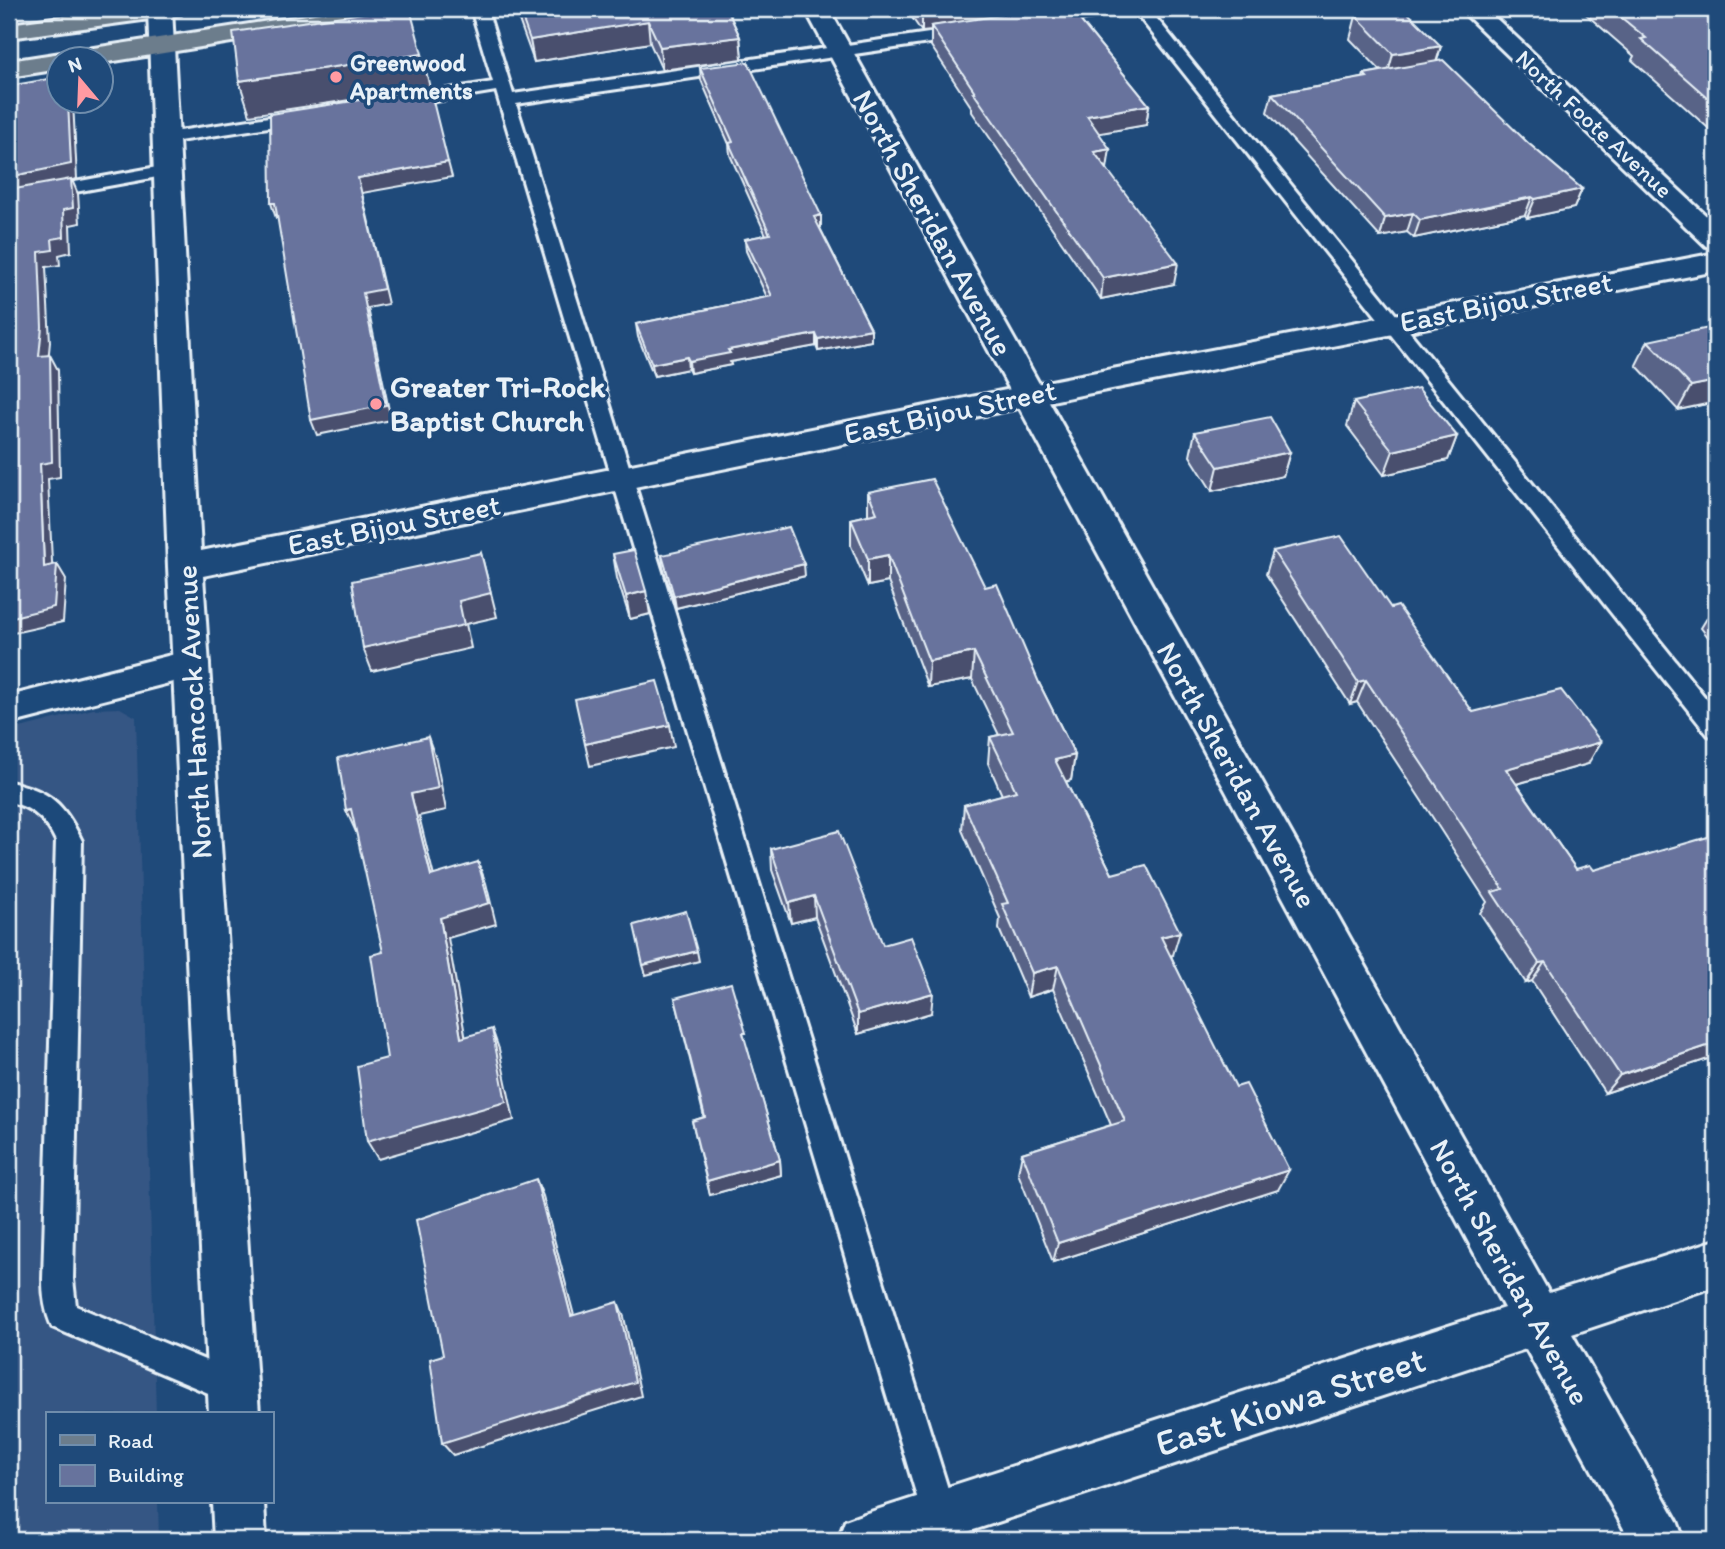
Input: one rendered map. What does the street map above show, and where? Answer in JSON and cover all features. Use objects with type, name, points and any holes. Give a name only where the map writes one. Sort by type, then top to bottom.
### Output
[{"type":"main road","points":[[9,31],[164,9]]},
{"type":"main road","points":[[116,53],[392,9]]},
{"type":"main road","points":[[9,69],[46,63]]},
{"type":"street","name":"North Hancock Avenue","points":[[164,9],[162,46],[185,566],[233,1401]]},
{"type":"street","name":"North Sheridan Avenue","points":[[817,9],[1658,1540]]},
{"type":"street","name":"North Foote Avenue","points":[[1472,9],[1716,240]]},
{"type":"street","name":"East Bijou Street","points":[[185,566],[1029,396],[1716,262]]},
{"type":"street","points":[[9,710],[191,664]]},
{"type":"street","name":"East Kiowa Street","points":[[864,1540],[944,1528],[1537,1321],[1716,1262]]},
{"type":"street","points":[[238,1504],[240,1540]]},
{"type":"lane","points":[[479,9],[944,1528]]},
{"type":"lane","points":[[1031,22],[1112,9]]},
{"type":"lane","points":[[1141,9],[1716,728]]},
{"type":"lane","points":[[380,105],[839,53],[976,31]]},
{"type":"lane","points":[[166,138],[315,115]]},
{"type":"lane","points":[[9,199],[168,170]]},
{"type":"lane","points":[[9,792],[35,799],[58,816],[69,841],[58,1279],[58,1298],[63,1316],[233,1401]]},
{"type":"shaded area","points":[[120,708],[136,717],[156,1412],[46,1412],[46,1504],[158,1504],[159,1540],[9,1540],[9,731],[93,709]]},
{"type":"building","points":[[391,9],[410,9],[422,54],[239,81],[233,32]]},
{"type":"building","points":[[519,9],[727,9],[740,37],[660,47],[648,21],[530,40]]},
{"type":"building","points":[[920,9],[947,9],[922,13]]},
{"type":"building","points":[[1041,9],[1071,9],[1149,105],[1087,116],[1110,149],[1094,152],[1178,263],[1103,278],[973,92],[931,26]]},
{"type":"building","points":[[1404,9],[1441,46],[1393,54],[1356,16]]},
{"type":"building","points":[[1611,9],[1716,9],[1716,105],[1641,39],[1646,38]]},
{"type":"building","points":[[1443,60],[1528,143],[1582,189],[1420,220],[1413,213],[1385,218],[1272,94]]},
{"type":"building","points":[[748,62],[821,215],[814,217],[871,329],[818,339],[816,334],[728,350],[730,353],[689,361],[687,357],[652,364],[636,324],[772,296],[745,239],[770,234],[729,143],[733,142],[700,68]]},
{"type":"building","points":[[46,79],[46,116],[69,116],[71,164],[9,177],[9,101],[15,100],[14,85]]},
{"type":"building","points":[[430,89],[448,162],[358,178],[384,289],[363,293],[386,405],[311,420],[275,203],[271,203],[270,114]]},
{"type":"building","points":[[71,179],[73,208],[63,210],[64,237],[52,239],[53,250],[39,252],[42,327],[39,356],[50,355],[52,462],[40,464],[44,567],[57,564],[54,607],[9,618],[9,190]]},
{"type":"building","points":[[1713,327],[1716,330],[1716,381],[1691,386],[1648,341]]},
{"type":"building","points":[[1418,388],[1457,436],[1393,451],[1354,402]]},
{"type":"building","points":[[1270,417],[1290,452],[1218,467],[1195,432]]},
{"type":"building","points":[[932,479],[985,587],[997,584],[1040,685],[1075,755],[1055,760],[1112,874],[1146,865],[1180,932],[1161,937],[1236,1087],[1246,1084],[1289,1170],[1058,1243],[1022,1153],[1125,1121],[1058,966],[1032,973],[1002,904],[1008,903],[964,805],[1016,791],[990,737],[1013,732],[974,652],[929,661],[888,555],[868,559],[851,519],[877,513],[868,492]]},
{"type":"building","points":[[789,527],[804,564],[674,596],[662,555]]},
{"type":"building","points":[[1341,536],[1391,608],[1398,606],[1473,712],[1561,690],[1601,742],[1506,769],[1576,869],[1590,865],[1594,870],[1708,837],[1716,847],[1716,1017],[1713,1018],[1716,1022],[1716,1043],[1620,1075],[1545,962],[1539,963],[1492,892],[1503,889],[1442,794],[1366,680],[1358,682],[1273,551]]},
{"type":"building","points":[[634,550],[646,591],[626,596],[613,554]]},
{"type":"building","points":[[481,553],[491,593],[459,601],[464,625],[363,648],[352,581]]},
{"type":"building","points":[[657,681],[670,725],[585,744],[575,699]]},
{"type":"building","points":[[428,737],[438,788],[411,794],[431,876],[478,862],[489,903],[440,918],[461,1038],[492,1029],[506,1102],[367,1141],[357,1066],[387,1058],[371,955],[383,952],[351,809],[346,810],[338,758]]},
{"type":"building","points":[[839,831],[883,945],[911,937],[933,993],[858,1014],[814,896],[789,903],[771,849]]},
{"type":"building","points":[[686,911],[697,951],[643,965],[634,925]]},
{"type":"building","points":[[731,983],[780,1160],[707,1181],[692,1121],[705,1117],[675,998]]},
{"type":"building","points":[[536,1179],[571,1316],[618,1302],[635,1382],[442,1443],[430,1359],[443,1355],[416,1220]]},
{"type":"place","name":"Greenwood Apartments","points":[[336,77]]},
{"type":"place","name":"Greater Tri-Rock Baptist Church","points":[[376,404]]}]
